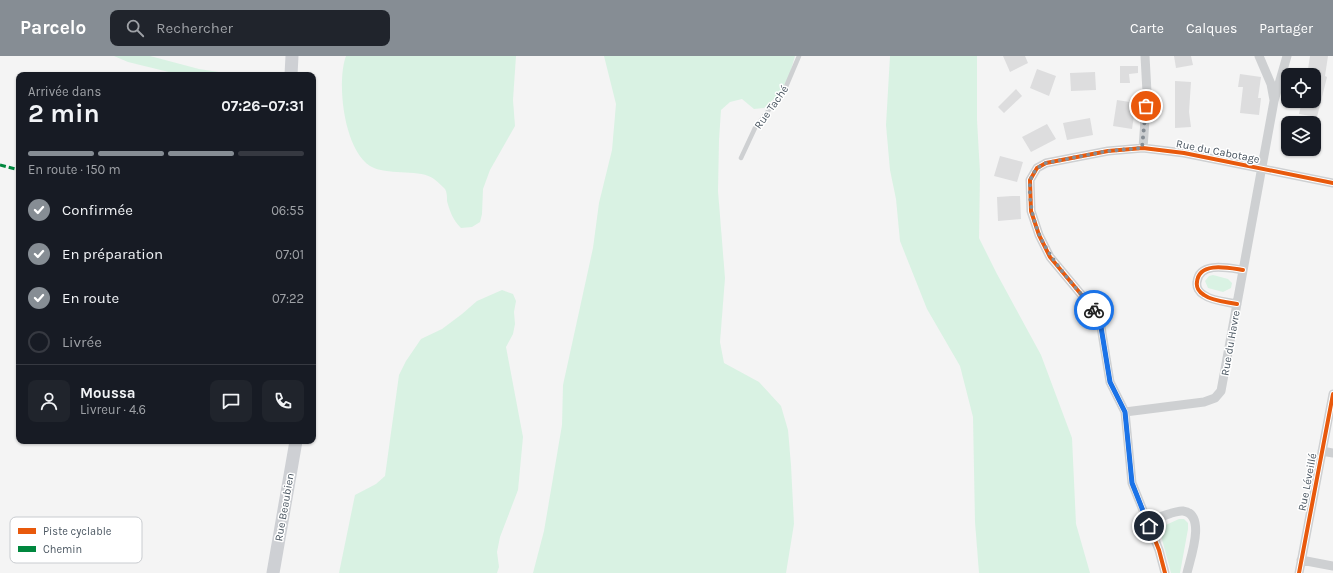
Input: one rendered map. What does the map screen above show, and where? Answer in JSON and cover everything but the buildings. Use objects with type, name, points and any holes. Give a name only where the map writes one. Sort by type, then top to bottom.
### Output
[{"type":"main road","points":[[291,72],[292,56]]},
{"type":"main road","name":"Rue Beaubien","points":[[272,573],[295,444]]},
{"type":"street","points":[[1142,148],[1147,92],[1145,56]]},
{"type":"street","name":"Rue du Havre","points":[[1259,56],[1271,84],[1274,102]]},
{"type":"street","name":"Rue du Havre","points":[[1125,412],[1204,402],[1216,398],[1221,391],[1274,102],[1287,56]]},
{"type":"street","name":"Rue du Cabotage","points":[[1165,573],[1132,483],[1125,412],[1110,382],[1102,333],[1095,311],[1050,256],[1039,235],[1031,211],[1030,180],[1037,168],[1046,163],[1108,151],[1142,148],[1184,153],[1333,183]]},
{"type":"street","points":[[1237,304],[1204,295],[1198,289],[1196,283],[1199,274],[1206,270],[1217,267],[1243,270]]},
{"type":"street","name":"Rue Léveillé","points":[[1299,573],[1333,394]]},
{"type":"street","points":[[1322,451],[1333,453]]},
{"type":"street","points":[[1147,522],[1183,511],[1189,513],[1194,519],[1196,536],[1187,573]]},
{"type":"street","points":[[1301,560],[1333,566]]},
{"type":"lane","name":"Rue Taché","points":[[741,158],[755,128],[785,89],[799,56]]},
{"type":"green space","points":[[114,56],[150,56],[199,69],[218,72],[169,72],[128,62]]},
{"type":"green space","points":[[346,56],[516,56],[513,100],[515,126],[490,170],[483,189],[482,214],[480,222],[472,227],[461,228],[451,212],[445,189],[428,176],[422,174],[381,170],[374,168],[364,161],[349,134],[345,117],[342,83],[343,68]]},
{"type":"green space","points":[[604,56],[795,56],[789,77],[777,96],[764,108],[754,109],[742,99],[730,102],[721,110],[718,191],[725,278],[720,342],[724,363],[759,382],[781,406],[788,430],[794,524],[786,573],[533,573],[544,531],[562,425],[563,385],[593,248],[599,203],[612,150],[616,104]]},
{"type":"green space","points":[[890,56],[977,56],[977,120],[980,173],[979,238],[1041,355],[1072,438],[1076,524],[1090,573],[979,573],[975,522],[973,417],[960,366],[927,309],[900,241],[896,199],[890,170],[886,125]]},
{"type":"green space","points":[[1213,275],[1228,279],[1232,283],[1231,288],[1223,292],[1208,288],[1205,281],[1209,276]]},
{"type":"green space","points":[[502,290],[513,294],[516,301],[513,334],[506,347],[523,437],[518,490],[500,537],[497,552],[499,567],[497,573],[339,573],[355,495],[376,484],[385,476],[399,375],[406,361],[421,339],[442,329],[477,301]]},
{"type":"green space","points":[[1179,519],[1184,519],[1188,523],[1188,529],[1180,573],[1171,573],[1159,528]]},
{"type":"marked path","points":[[0,165],[16,169]]},
{"type":"cycle path","points":[[1165,573],[1159,550],[1132,483],[1125,412],[1110,382],[1101,327],[1095,311],[1050,257],[1039,235],[1031,211],[1030,180],[1037,168],[1046,163],[1108,151],[1143,148],[1184,153],[1333,183]]},
{"type":"cycle path","points":[[1237,304],[1207,297],[1199,291],[1197,288],[1197,282],[1199,275],[1209,268],[1223,267],[1243,270]]},
{"type":"cycle path","points":[[1299,573],[1333,394]]},
{"type":"way so far","points":[[1094,310],[1050,256],[1039,235],[1031,211],[1030,180],[1037,168],[1046,163],[1108,151],[1142,148],[1146,106]]},
{"type":"route","points":[[1094,310],[1101,327],[1110,382],[1116,397],[1125,412],[1128,435],[1129,466],[1132,483],[1149,526]]}]
